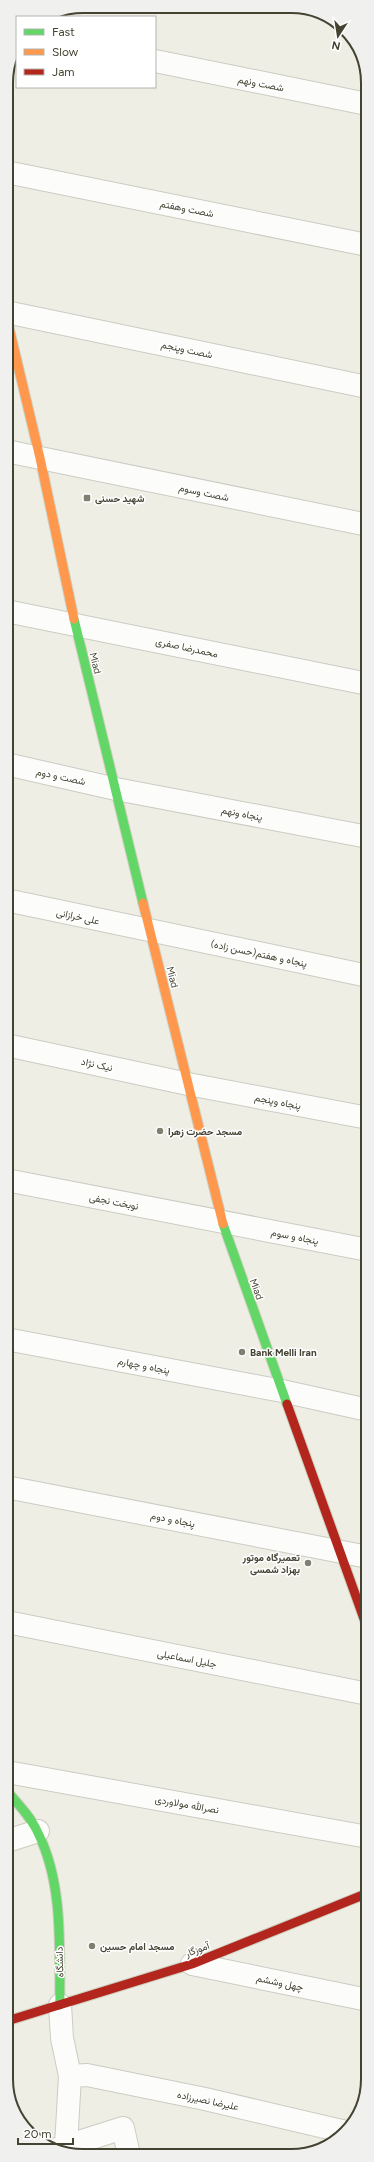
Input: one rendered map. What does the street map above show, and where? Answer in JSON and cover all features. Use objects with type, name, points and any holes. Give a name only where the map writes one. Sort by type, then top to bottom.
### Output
[{"type":"street","name":"شصت ونهم","points":[[156,61],[361,103]]},
{"type":"street","name":"شصت وهفتم","points":[[13,173],[361,244]]},
{"type":"street","name":"شصت وپنجم","points":[[13,313],[361,386]]},
{"type":"street","name":"Miad","points":[[13,344],[40,458],[75,624],[222,1222],[361,1610]]},
{"type":"street","name":"شصت وسوم","points":[[13,452],[361,524]]},
{"type":"street","name":"محمدرضا صفری","points":[[13,612],[361,683]]},
{"type":"street","name":"شصت و دوم","points":[[13,766],[116,789]]},
{"type":"street","name":"پنجاه ونهم","points":[[116,789],[361,836]]},
{"type":"street","name":"علی خرازانی","points":[[13,902],[150,931]]},
{"type":"street","name":"(حسن زاده)پنجاه و هفتم","points":[[150,931],[361,975]]},
{"type":"street","name":"نیک نژاد","points":[[13,1046],[188,1084]]},
{"type":"street","name":"پنجاه وپنجم","points":[[188,1084],[361,1117]]},
{"type":"street","name":"نوبخت نجفی","points":[[13,1181],[222,1222]]},
{"type":"street","name":"پنجاه و سوم","points":[[222,1222],[361,1249]]},
{"type":"street","name":"پنجاه و چهارم","points":[[13,1340],[282,1391],[361,1408]]},
{"type":"street","name":"پنجاه و دوم","points":[[13,1488],[361,1556]]},
{"type":"street","name":"جلیل اسماعیلی","points":[[13,1623],[361,1693]]},
{"type":"street","name":"نصرالله مولاوردی","points":[[13,1773],[361,1836]]},
{"type":"street","name":"دانشگاه","points":[[13,1799],[38,1832],[47,1853],[53,1885],[58,1928],[62,2038],[70,2076],[61,2145]]},
{"type":"street","points":[[13,1839],[38,1832]]},
{"type":"street","name":"آموزگار","points":[[13,2019],[192,1964],[361,1896]]},
{"type":"street","name":"چهل وششم","points":[[192,1964],[361,1999]]},
{"type":"street","name":"علیرضا نصیرزاده","points":[[70,2076],[87,2075],[197,2097],[339,2130]]},
{"type":"street","points":[[64,2146],[123,2128],[128,2149]]},
{"type":"traffic: fast","points":[[74,619],[143,903]]},
{"type":"traffic: fast","points":[[223,1224],[287,1404]]},
{"type":"traffic: fast","points":[[13,1798],[35,1827],[46,1853],[52,1874],[58,1918],[60,2005]]},
{"type":"traffic: slow","points":[[13,344],[40,458],[74,619]]},
{"type":"traffic: slow","points":[[143,903],[223,1224]]},
{"type":"traffic: jam","points":[[287,1404],[361,1610]]},
{"type":"traffic: jam","points":[[13,2019],[192,1964],[361,1896]]},
{"type":"place","name":"شهید حسنی","points":[[87,498]]},
{"type":"place","name":"مسجد حضرت زهرا","points":[[160,1131]]},
{"type":"place","name":"Bank Melli Iran","points":[[242,1352]]},
{"type":"place","name":"تعمیرگاه موتور بهزاد شمسی","points":[[308,1563]]},
{"type":"place","name":"مسجد امام حسین","points":[[92,1946]]}]
